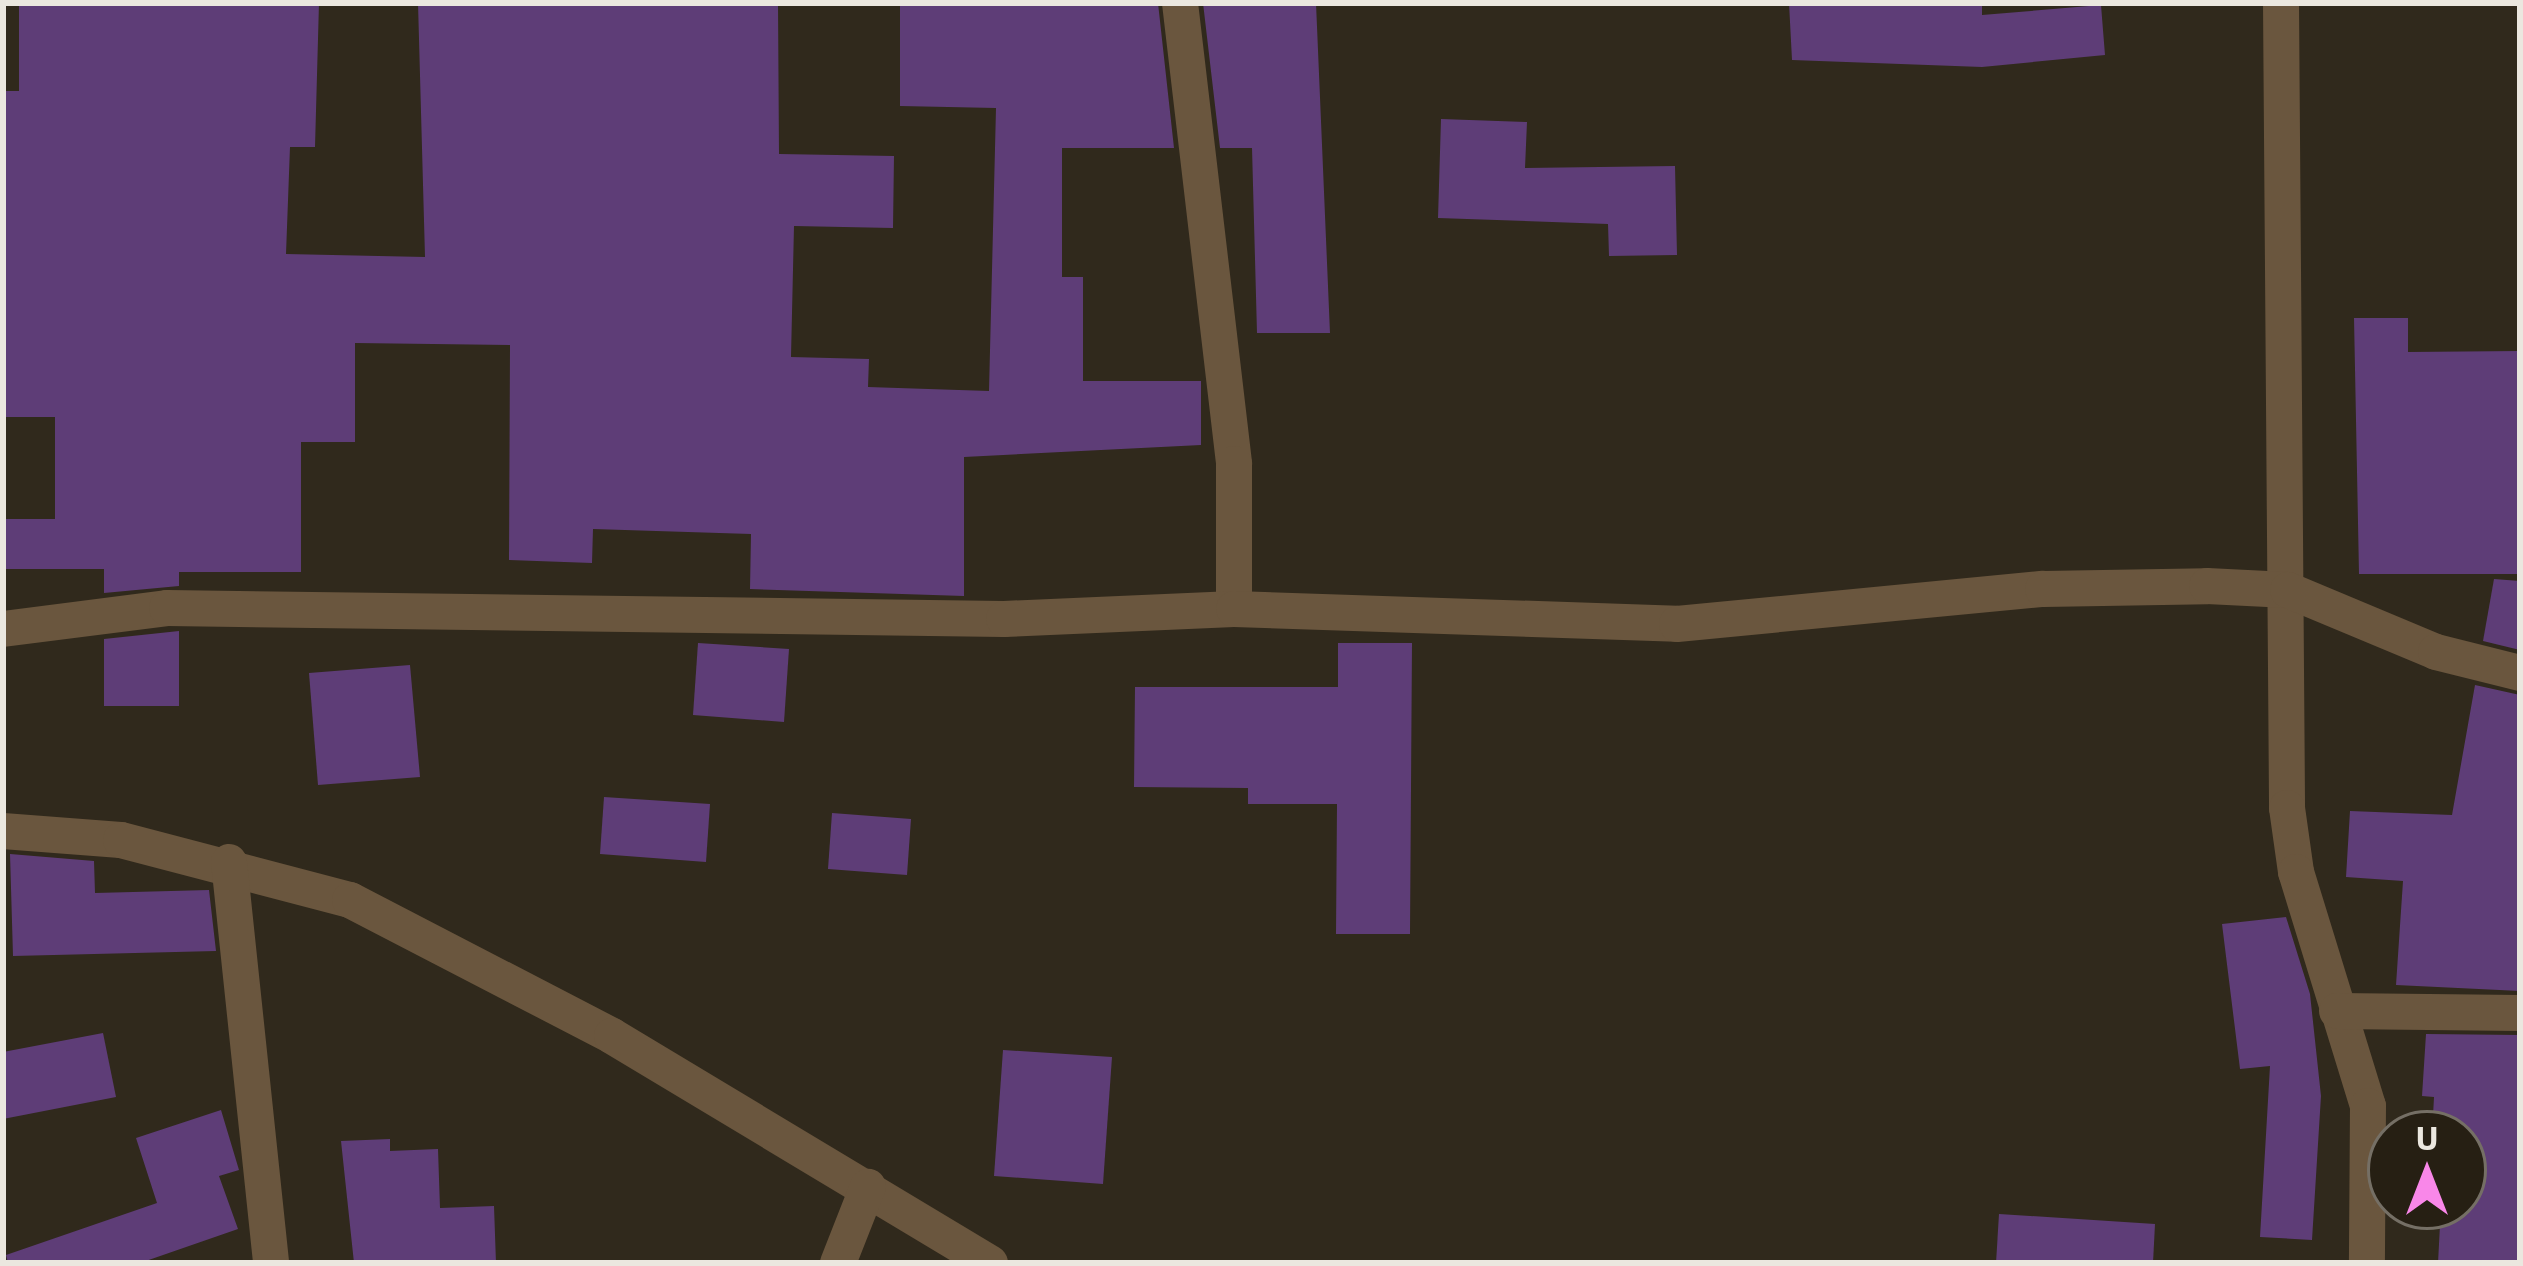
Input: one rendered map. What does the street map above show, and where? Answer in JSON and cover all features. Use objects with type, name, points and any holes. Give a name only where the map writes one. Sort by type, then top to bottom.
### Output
[{"type":"street","points":[[1180,3],[1232,441],[1234,609]]},
{"type":"street","points":[[2282,3],[2291,845],[2374,1145],[2367,1263]]},
{"type":"street","points":[[3,629],[167,608],[1004,619],[1234,609],[1677,624],[2043,589],[2288,590],[2436,652],[2520,674]]},
{"type":"street","points":[[3,831],[229,862],[389,920],[868,1187],[990,1263]]},
{"type":"street","points":[[229,862],[271,1263]]},
{"type":"street","points":[[2337,1011],[2520,1013]]},
{"type":"street","points":[[838,1263],[868,1187]]},
{"type":"building","points":[[19,3],[319,3],[315,147],[290,147],[286,254],[425,257],[418,3],[778,3],[779,154],[894,156],[893,228],[794,226],[791,357],[869,359],[868,387],[989,391],[996,108],[900,106],[900,3],[1158,3],[1174,148],[1062,148],[1062,277],[1083,277],[1083,381],[1201,381],[1201,445],[964,457],[964,596],[750,589],[751,534],[593,529],[592,563],[509,560],[510,345],[355,343],[355,442],[301,442],[301,572],[179,572],[179,586],[104,593],[104,569],[5,569],[5,519],[55,519],[55,417],[3,417],[3,91],[19,91]]},
{"type":"building","points":[[1203,3],[1316,3],[1330,333],[1257,333],[1252,148],[1220,148]]},
{"type":"building","points":[[1789,3],[1982,3],[1982,15],[2101,5],[2105,55],[1982,67],[1792,60]]},
{"type":"building","points":[[1441,119],[1527,122],[1525,168],[1675,166],[1677,255],[1609,256],[1608,224],[1438,218]]},
{"type":"building","points":[[2354,318],[2408,318],[2408,352],[2520,351],[2520,574],[2359,574]]},
{"type":"building","points":[[2494,579],[2520,581],[2520,650],[2483,641]]},
{"type":"building","points":[[179,631],[179,706],[104,706],[104,639]]},
{"type":"building","points":[[698,643],[789,649],[784,722],[693,715]]},
{"type":"building","points":[[1338,643],[1412,643],[1410,934],[1336,934],[1337,804],[1248,804],[1248,788],[1134,787],[1135,687],[1338,687]]},
{"type":"building","points":[[410,665],[420,777],[318,785],[309,673]]},
{"type":"building","points":[[2475,685],[2520,695],[2520,991],[2396,985],[2403,881],[2346,877],[2350,811],[2452,815]]},
{"type":"building","points":[[604,797],[710,804],[706,862],[600,854]]},
{"type":"building","points":[[832,813],[911,819],[907,875],[828,869]]},
{"type":"building","points":[[10,854],[94,861],[95,893],[209,890],[216,951],[13,956]]},
{"type":"building","points":[[2286,917],[2310,994],[2321,1096],[2312,1240],[2260,1237],[2270,1066],[2240,1069],[2222,924]]},
{"type":"building","points":[[103,1033],[116,1097],[3,1119],[3,1052]]},
{"type":"building","points":[[2426,1034],[2520,1035],[2520,1263],[2438,1263],[2440,1230],[2487,1230],[2487,1110],[2433,1110],[2434,1097],[2422,1096]]},
{"type":"building","points":[[1003,1050],[1112,1057],[1103,1184],[994,1176]]},
{"type":"building","points":[[221,1110],[239,1170],[219,1176],[238,1229],[140,1263],[8,1263],[6,1255],[157,1203],[136,1138]]},
{"type":"building","points":[[390,1139],[390,1151],[438,1149],[440,1208],[494,1206],[496,1263],[354,1263],[341,1141]]},
{"type":"building","points":[[1999,1214],[2155,1224],[2153,1263],[1996,1263]]}]
